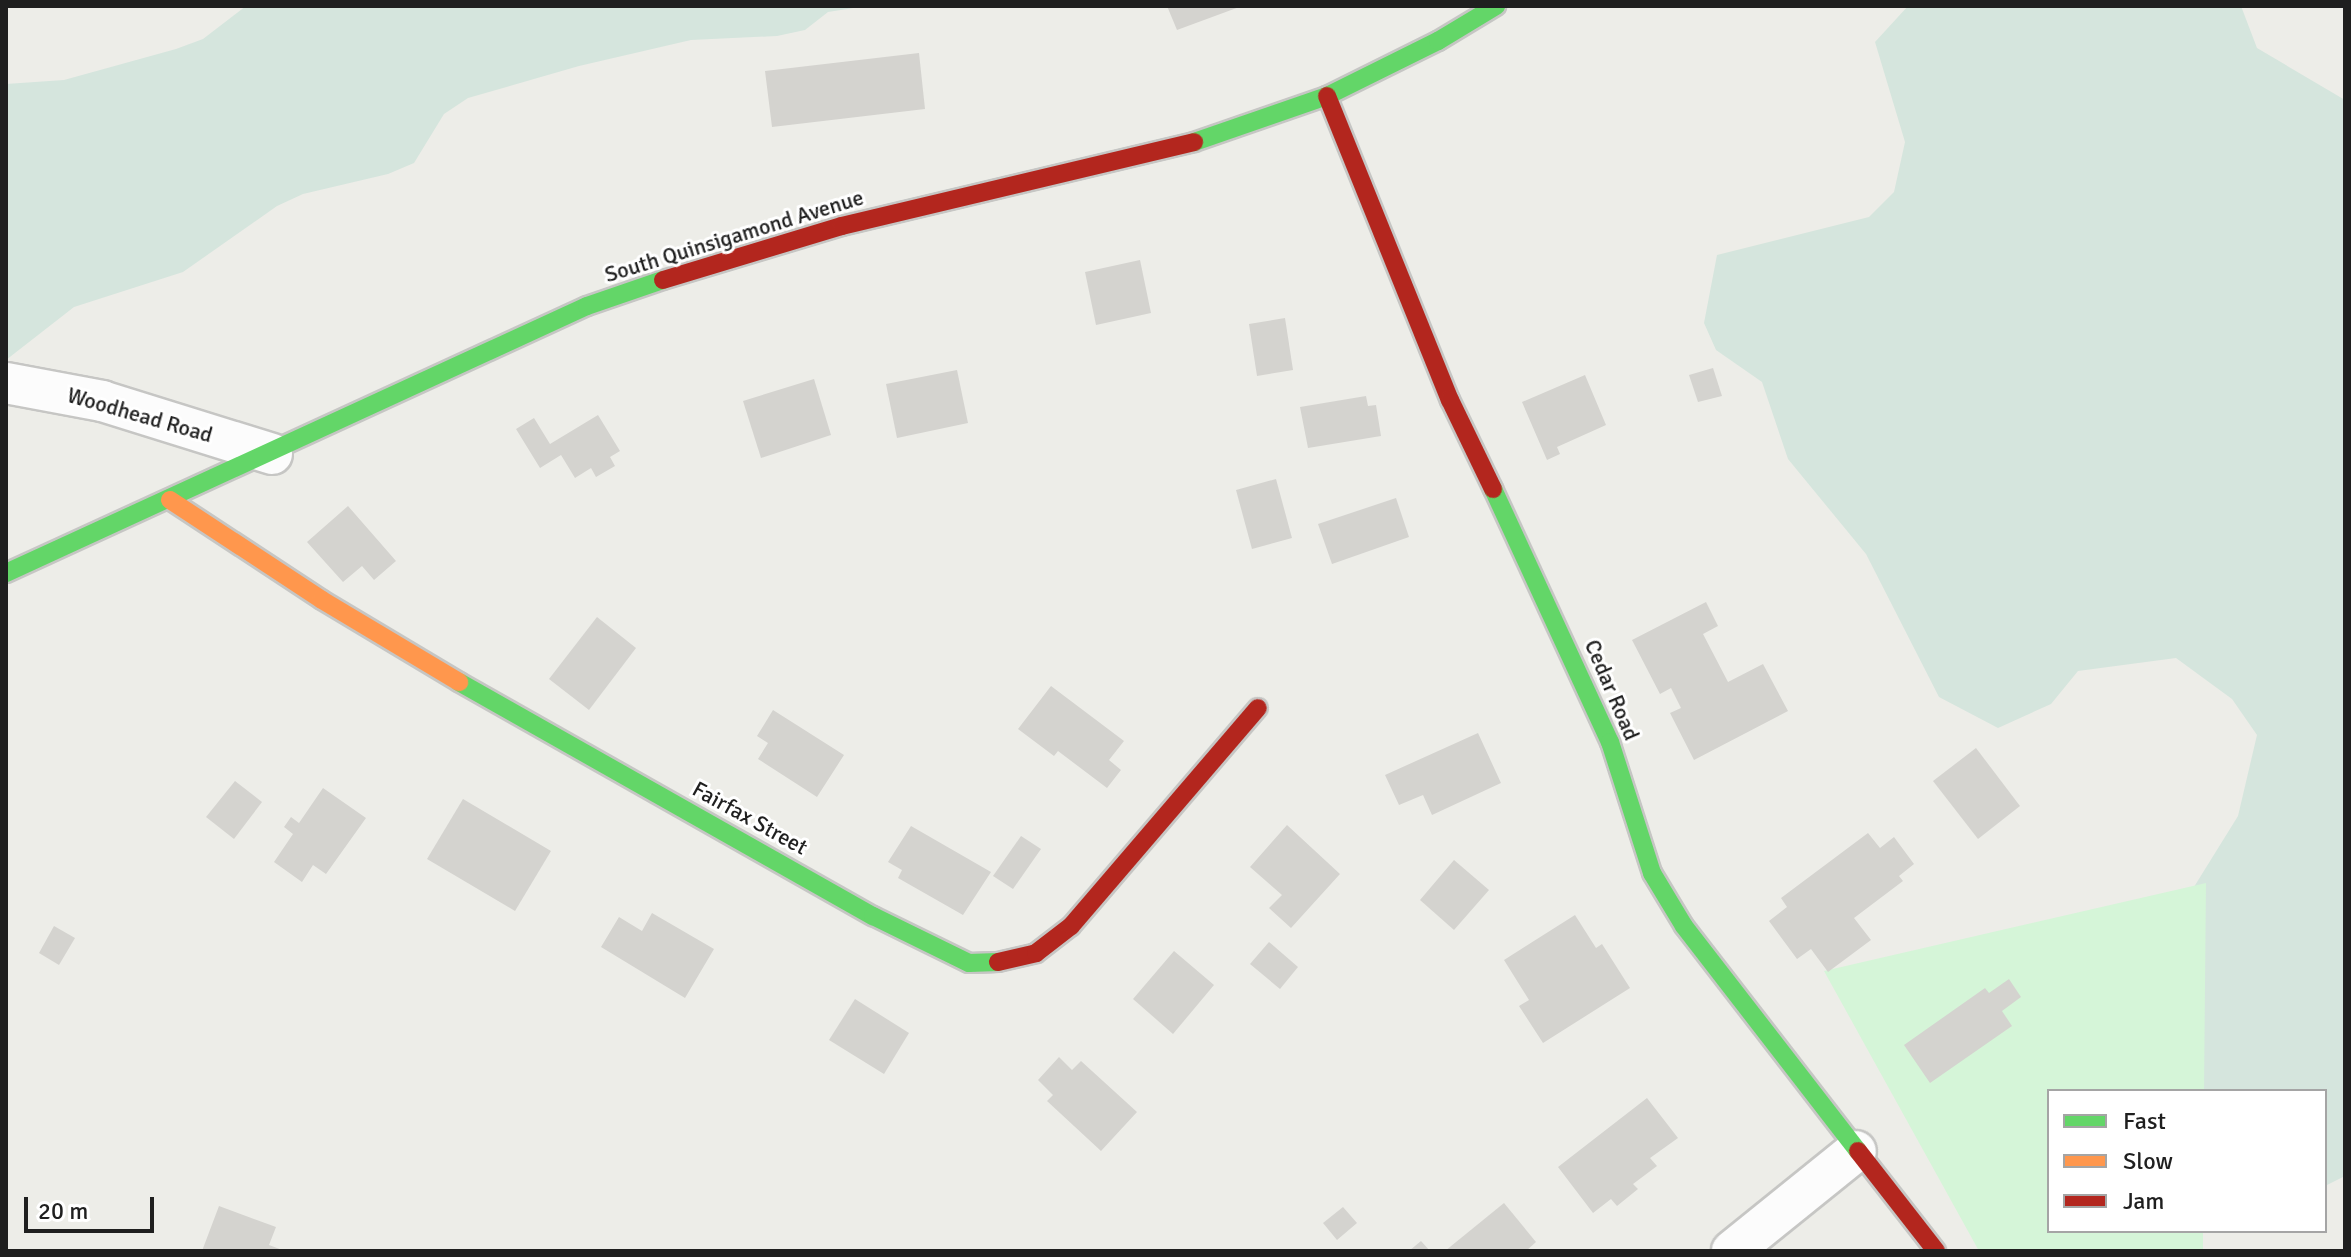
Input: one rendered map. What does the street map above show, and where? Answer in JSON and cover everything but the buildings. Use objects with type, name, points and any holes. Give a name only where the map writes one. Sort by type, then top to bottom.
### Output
[{"type":"street","name":"South Quinsigamond Avenue","points":[[6,573],[272,454],[587,306],[856,223],[1167,150],[1327,96],[1438,41],[1496,6]]},
{"type":"street","name":"Cedar Road","points":[[1327,96],[1450,400],[1605,732],[1652,873],[1684,926],[1936,1251]]},
{"type":"street","name":"Woodhead Road","points":[[6,383],[102,401],[272,454]]},
{"type":"street","name":"Fairfax Street","points":[[170,500],[322,600],[517,716],[873,916],[969,963],[991,964],[1036,953],[1071,926],[1258,708]]},
{"type":"street","points":[[1732,1251],[1856,1151]]},
{"type":"shaded area","points":[[246,6],[866,6],[828,12],[805,30],[777,36],[691,40],[579,66],[468,98],[444,114],[414,163],[388,174],[303,194],[277,206],[183,272],[74,307],[6,360],[6,84],[64,80],[176,49],[203,39]]},
{"type":"shaded area","points":[[1908,6],[2241,6],[2257,48],[2345,100],[2345,1176],[2327,1185],[2327,1089],[2148,1089],[2184,903],[2238,816],[2257,735],[2232,699],[2176,658],[2078,671],[2051,704],[1998,728],[1939,697],[1866,554],[1788,459],[1762,382],[1716,350],[1704,323],[1717,255],[1869,217],[1894,192],[1905,142],[1875,42]]},
{"type":"green space","points":[[2206,883],[2204,1089],[2047,1089],[2047,1233],[2203,1233],[2203,1251],[1979,1251],[1824,971]]},
{"type":"traffic: fast","points":[[1194,142],[1327,96],[1438,41],[1496,6]]},
{"type":"traffic: fast","points":[[6,573],[587,306],[663,280]]},
{"type":"traffic: fast","points":[[1493,489],[1610,742],[1652,873],[1684,926],[1858,1151]]},
{"type":"traffic: fast","points":[[459,682],[873,916],[969,963],[998,962]]},
{"type":"traffic: slow","points":[[170,500],[322,600],[459,682]]},
{"type":"traffic: jam","points":[[1327,96],[1450,400],[1493,489]]},
{"type":"traffic: jam","points":[[663,280],[842,226],[1194,142]]},
{"type":"traffic: jam","points":[[998,962],[1036,953],[1071,926],[1258,708]]},
{"type":"traffic: jam","points":[[1858,1151],[1936,1251]]}]
